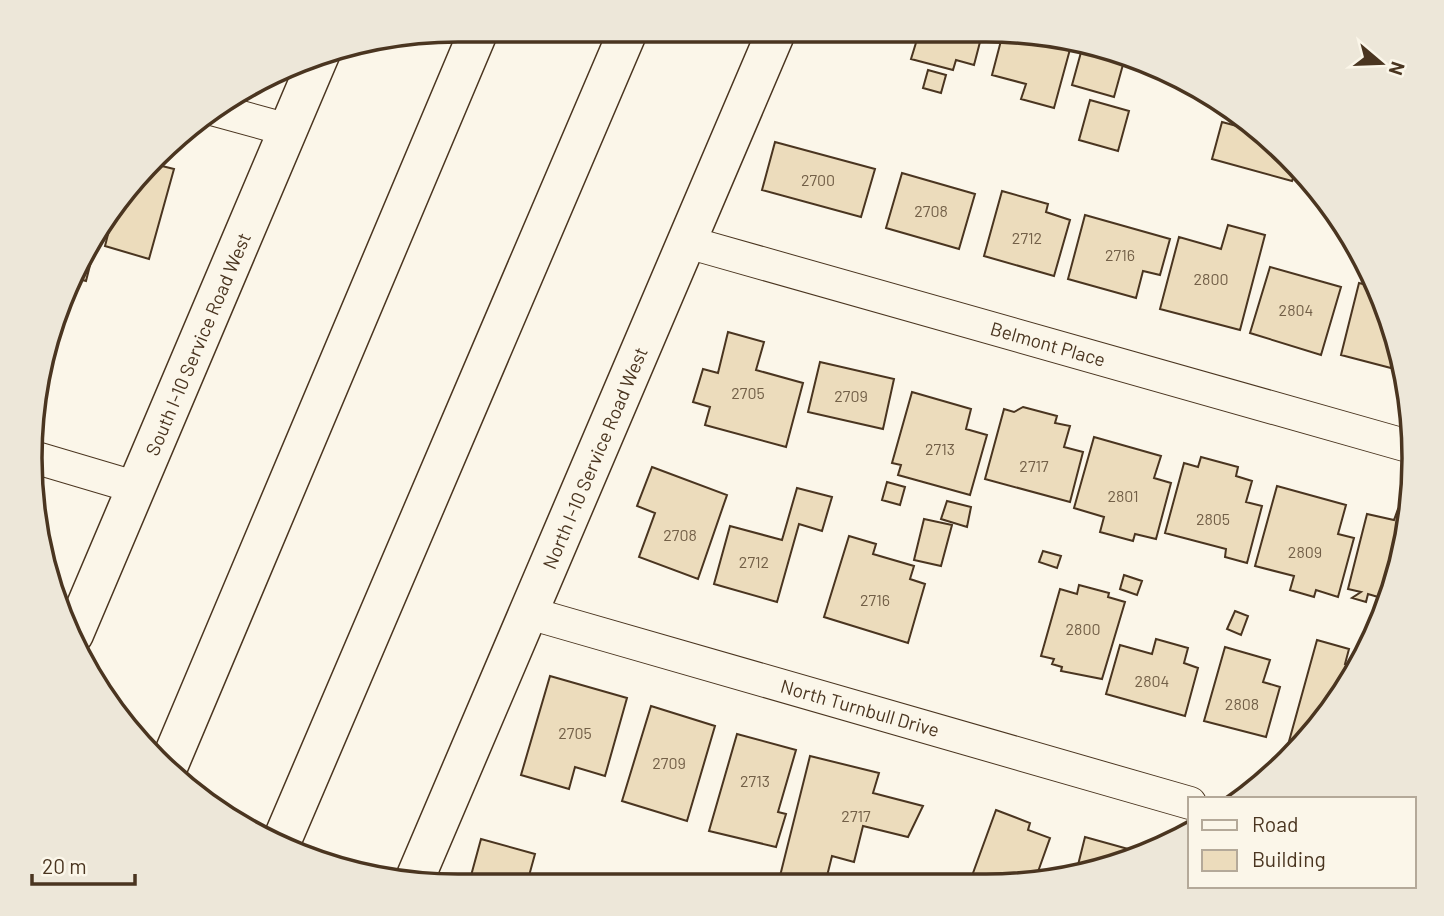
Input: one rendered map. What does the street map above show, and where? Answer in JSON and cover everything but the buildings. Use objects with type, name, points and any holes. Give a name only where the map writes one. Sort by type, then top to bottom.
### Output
[{"type":"main road","points":[[171,759],[475,42]]},
{"type":"main road","points":[[284,835],[623,42]]},
{"type":"main road","name":"North I-10 Service Road West","points":[[418,872],[772,42]]},
{"type":"main road","name":"South I-10 Service Road West","points":[[78,625],[314,68]]},
{"type":"street","points":[[226,113],[288,130]]},
{"type":"street","name":"Belmont Place","points":[[687,242],[1401,444]]},
{"type":"street","points":[[42,460],[138,488]]},
{"type":"street","name":"North Turnbull Drive","points":[[529,613],[1188,802]]}]
